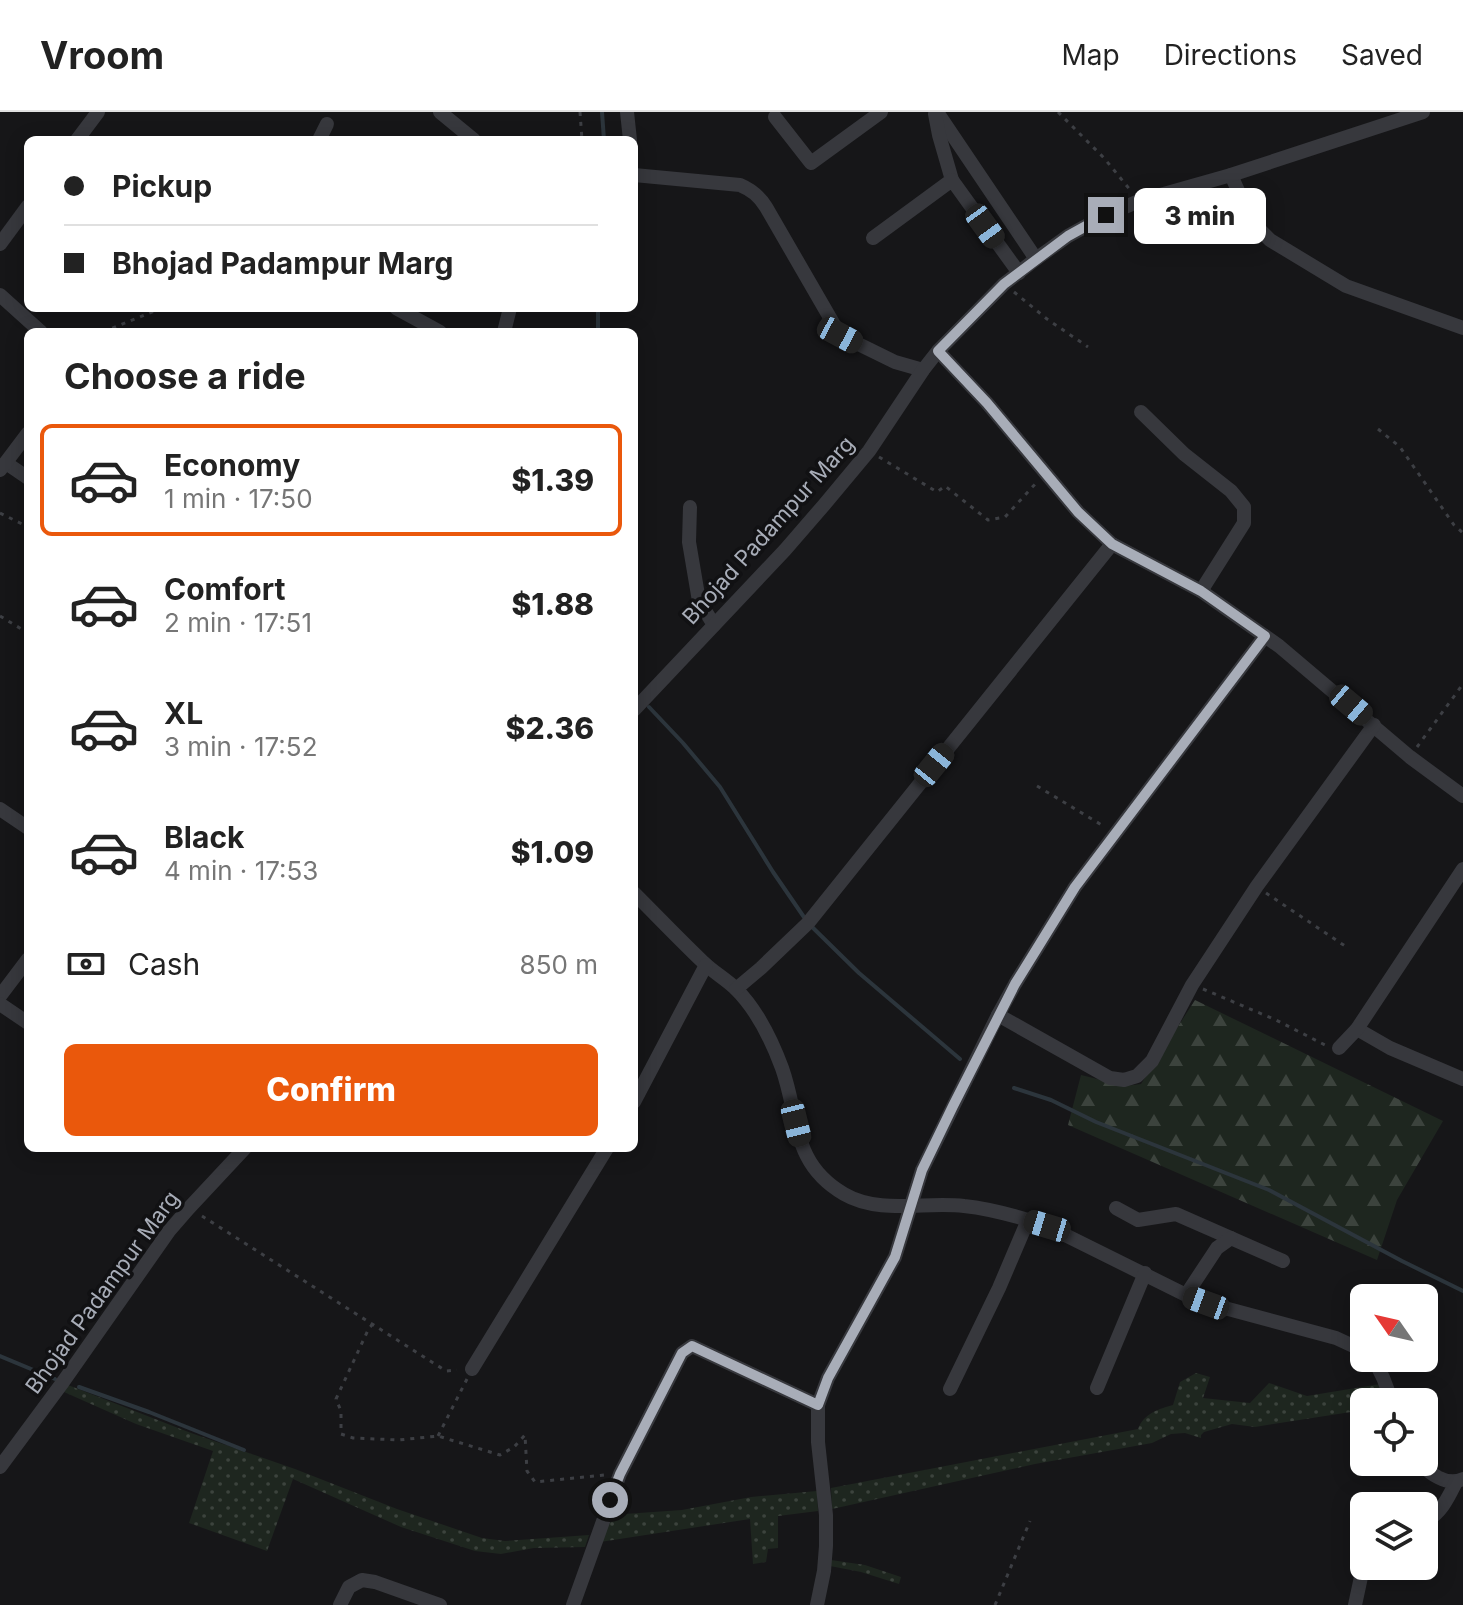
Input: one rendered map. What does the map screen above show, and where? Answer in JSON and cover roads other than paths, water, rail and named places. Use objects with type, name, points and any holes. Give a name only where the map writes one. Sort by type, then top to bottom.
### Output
[{"type":"street","points":[[80,136],[98,112]]},
{"type":"street","points":[[440,112],[469,136]]},
{"type":"street","points":[[627,112],[630,136]]},
{"type":"street","points":[[775,117],[811,163],[881,112]]},
{"type":"street","points":[[936,112],[952,180],[1019,273]]},
{"type":"street","points":[[936,112],[1036,259]]},
{"type":"street","name":"Bhojad Padampur Marg","points":[[638,706],[805,528],[869,451],[938,351],[1004,284],[1036,259],[1068,236],[1139,201],[1231,175],[1423,112]]},
{"type":"street","points":[[321,136],[327,124]]},
{"type":"street","points":[[638,175],[740,185],[749,189],[766,207],[840,335],[895,362],[923,370]]},
{"type":"street","points":[[1231,175],[1252,222],[1270,240],[1346,286],[1463,328]]},
{"type":"street","points":[[873,238],[952,180]]},
{"type":"street","points":[[0,244],[24,211]]},
{"type":"street","points":[[0,295],[37,328]]},
{"type":"street","points":[[403,312],[433,328]]},
{"type":"street","points":[[938,351],[987,403],[1078,512],[1112,544],[1201,591],[1265,636],[1410,757],[1463,796]]},
{"type":"street","points":[[1141,412],[1184,454],[1231,491],[1244,507],[1244,523],[1201,591]]},
{"type":"street","points":[[24,438],[3,466],[24,476]]},
{"type":"street","points":[[690,507],[689,542],[699,601],[714,625]]},
{"type":"street","points":[[736,989],[808,923],[1112,544]]},
{"type":"street","points":[[817,1605],[826,1546],[818,1405],[828,1378],[895,1257],[922,1170],[998,1015],[1075,887],[1265,636]]},
{"type":"street","points":[[998,1015],[1110,1078],[1124,1080],[1137,1076],[1152,1061],[1192,985],[1257,886],[1374,725]]},
{"type":"street","points":[[0,809],[24,825]]},
{"type":"street","points":[[1339,1048],[1357,1029],[1463,869]]},
{"type":"street","points":[[638,897],[706,965],[736,989],[753,1010],[782,1069],[803,1150],[821,1177],[846,1195],[870,1203],[961,1205],[1028,1220],[1047,1226],[1206,1303],[1350,1344]]},
{"type":"street","points":[[0,996],[24,964]]},
{"type":"street","points":[[638,1094],[706,965]]},
{"type":"street","points":[[0,1004],[24,1020]]},
{"type":"street","points":[[1357,1029],[1401,1053],[1463,1079]]},
{"type":"street","name":"Bhojad Padampur Marg","points":[[0,1467],[56,1393],[169,1231],[235,1152]]},
{"type":"street","points":[[472,1369],[605,1152]]},
{"type":"street","points":[[1116,1208],[1138,1220],[1176,1214],[1283,1261]]},
{"type":"street","points":[[950,1389],[1028,1220]]},
{"type":"street","points":[[1186,1295],[1217,1248],[1231,1238]]},
{"type":"street","points":[[1097,1388],[1145,1273]]},
{"type":"street","points":[[573,1605],[620,1474],[682,1353],[692,1346],[818,1405]]},
{"type":"street","points":[[1436,1476],[1459,1480],[1438,1511]]},
{"type":"street","points":[[340,1605],[349,1587],[362,1580],[440,1605]]},
{"type":"street","points":[[1355,1605],[1360,1580]]},
{"type":"waterway","points":[[602,112],[604,136]]},
{"type":"waterway","points":[[598,312],[598,328]]},
{"type":"waterway","points":[[649,707],[720,787],[808,923],[859,973],[960,1059]]},
{"type":"waterway","points":[[1014,1088],[1051,1100],[1096,1122],[1269,1190],[1463,1291]]},
{"type":"waterway","points":[[0,1356],[55,1379]]},
{"type":"waterway","points":[[79,1387],[244,1450]]}]
